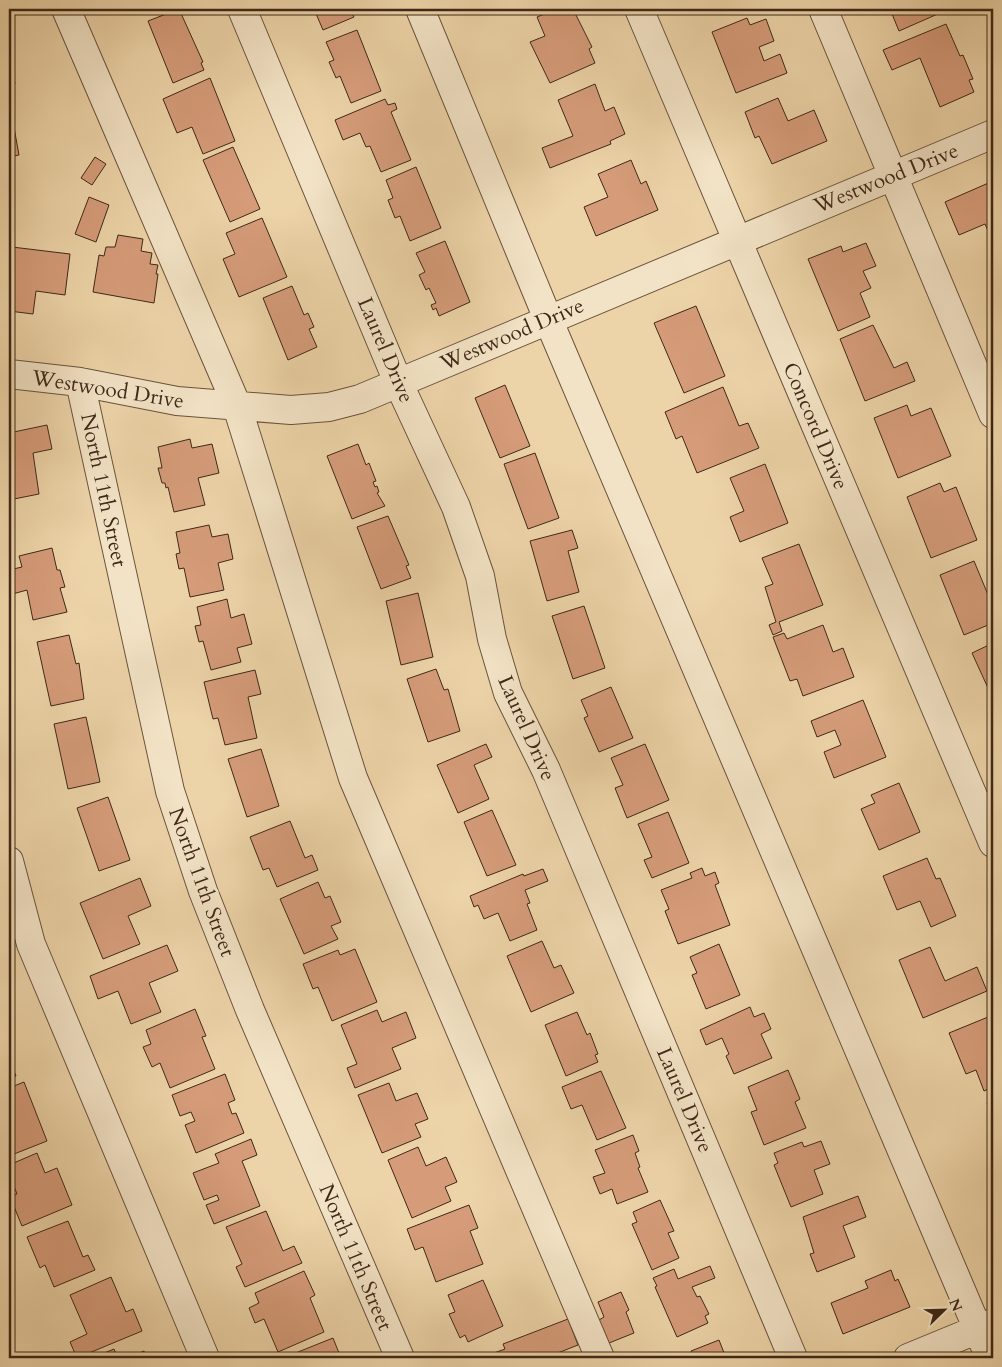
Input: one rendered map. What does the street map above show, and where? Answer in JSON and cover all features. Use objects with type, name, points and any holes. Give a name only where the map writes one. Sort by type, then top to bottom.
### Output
[{"type":"street","points":[[66,9],[237,406],[353,778],[600,1358]]},
{"type":"street","name":"Laurel Drive","points":[[242,9],[398,382],[456,507],[480,576],[492,639],[508,693],[546,770],[794,1358]]},
{"type":"street","points":[[420,9],[548,319],[986,1326],[990,1358]]},
{"type":"street","name":"Concord Drive","points":[[639,9],[993,844]]},
{"type":"street","points":[[823,9],[993,414]]},
{"type":"street","name":"Westwood Drive","points":[[9,374],[80,382],[177,401],[291,410],[329,407],[360,399],[993,134]]},
{"type":"street","name":"North 11th Street","points":[[80,382],[170,791],[197,872],[250,1010],[400,1358]]},
{"type":"street","points":[[9,861],[31,944],[206,1358]]},
{"type":"street","points":[[908,1358],[986,1326]]},
{"type":"building","points":[[179,9],[203,62],[201,63],[204,70],[173,83],[148,21]]},
{"type":"building","points":[[314,9],[350,9],[354,17],[323,30]]},
{"type":"building","points":[[557,9],[573,9],[592,47],[589,49],[595,63],[550,83],[530,42],[545,36],[537,17]]},
{"type":"building","points":[[890,9],[938,9],[940,13],[899,31]]},
{"type":"building","points":[[747,18],[750,25],[766,19],[774,41],[759,47],[764,61],[780,54],[787,73],[736,93],[712,32]]},
{"type":"building","points":[[946,24],[960,56],[963,55],[973,79],[969,80],[974,92],[940,107],[920,58],[892,70],[883,50]]},
{"type":"building","points":[[357,30],[381,91],[351,103],[340,76],[336,78],[329,62],[334,60],[326,42]]},
{"type":"building","points":[[9,55],[15,84],[9,85]]},
{"type":"building","points":[[210,78],[235,141],[203,154],[192,127],[177,133],[163,99]]},
{"type":"building","points":[[595,84],[605,111],[614,107],[625,134],[610,141],[611,144],[550,168],[542,148],[573,136],[558,100]]},
{"type":"building","points":[[778,98],[788,121],[814,110],[827,141],[772,164],[759,136],[755,138],[745,112]]},
{"type":"building","points":[[385,99],[388,105],[395,103],[397,109],[391,112],[411,160],[381,172],[370,146],[366,147],[360,133],[343,140],[335,120]]},
{"type":"building","points":[[9,100],[19,155],[9,157]]},
{"type":"building","points":[[233,147],[260,209],[230,222],[203,160]]},
{"type":"building","points":[[95,157],[106,164],[92,185],[81,178]]},
{"type":"building","points":[[631,160],[641,184],[646,181],[658,210],[596,236],[584,207],[608,197],[598,174]]},
{"type":"building","points":[[416,167],[441,228],[410,241],[400,216],[395,218],[388,200],[393,198],[386,180]]},
{"type":"building","points":[[993,181],[993,231],[989,233],[985,224],[959,235],[945,202]]},
{"type":"building","points":[[89,197],[109,205],[96,242],[75,234]]},
{"type":"building","points":[[262,218],[287,277],[239,297],[223,259],[235,254],[226,233]]},
{"type":"building","points":[[118,235],[143,239],[141,251],[152,253],[150,264],[158,265],[154,303],[93,292],[99,255],[104,256],[106,247],[115,247]]},
{"type":"building","points":[[445,241],[470,302],[439,316],[436,308],[433,310],[431,305],[436,303],[429,288],[426,290],[419,275],[425,272],[416,253]]},
{"type":"building","points":[[866,243],[876,266],[863,271],[871,288],[860,293],[870,317],[838,331],[808,259],[841,246],[843,252]]},
{"type":"building","points":[[12,247],[70,254],[65,295],[36,291],[33,314],[9,311],[9,271]]},
{"type":"building","points":[[292,286],[304,315],[308,313],[314,327],[309,329],[317,347],[288,360],[263,298]]},
{"type":"building","points":[[696,306],[725,376],[684,393],[654,323]]},
{"type":"building","points":[[873,325],[894,368],[907,362],[915,381],[865,401],[840,339]]},
{"type":"building","points":[[505,385],[530,446],[500,458],[475,398]]},
{"type":"building","points":[[723,387],[739,426],[748,423],[759,448],[697,473],[682,436],[676,439],[665,412]]},
{"type":"building","points":[[907,405],[911,416],[931,408],[951,456],[898,478],[874,418]]},
{"type":"building","points":[[47,425],[52,449],[33,453],[39,494],[9,500],[9,433]]},
{"type":"building","points":[[190,439],[192,448],[212,444],[219,473],[198,478],[205,505],[174,512],[168,487],[166,488],[165,483],[162,483],[158,468],[162,468],[158,447]]},
{"type":"building","points":[[358,444],[366,465],[369,463],[376,481],[373,482],[379,492],[377,493],[385,506],[352,519],[327,456]]},
{"type":"building","points":[[535,453],[559,518],[528,529],[504,464]]},
{"type":"building","points":[[765,464],[788,523],[740,542],[730,517],[744,511],[730,478]]},
{"type":"building","points":[[940,483],[944,492],[956,487],[977,540],[931,558],[907,497]]},
{"type":"building","points":[[388,516],[409,565],[406,566],[411,578],[381,589],[357,527]]},
{"type":"building","points":[[209,525],[212,537],[228,534],[233,559],[218,563],[224,590],[190,597],[184,568],[179,569],[176,554],[180,553],[176,532]]},
{"type":"building","points":[[572,530],[578,548],[568,551],[579,592],[547,601],[530,541]]},
{"type":"building","points":[[799,544],[823,605],[779,622],[782,631],[773,635],[769,625],[776,622],[765,587],[773,584],[762,558]]},
{"type":"building","points":[[52,548],[57,570],[60,570],[65,587],[60,588],[67,612],[33,620],[27,590],[9,595],[9,570],[22,567],[19,556]]},
{"type":"building","points":[[974,561],[991,602],[993,601],[993,623],[964,635],[940,575]]},
{"type":"building","points":[[418,593],[433,657],[401,665],[386,601]]},
{"type":"building","points":[[227,599],[231,618],[244,614],[252,644],[237,648],[241,662],[211,670],[203,641],[199,642],[195,626],[201,625],[197,607]]},
{"type":"building","points":[[584,606],[605,668],[573,679],[552,616]]},
{"type":"building","points":[[823,625],[833,652],[843,648],[854,677],[803,696],[797,679],[790,681],[773,637],[784,633],[787,639]]},
{"type":"building","points":[[69,635],[76,664],[79,663],[84,699],[51,706],[37,642]]},
{"type":"building","points":[[993,643],[993,699],[972,653]]},
{"type":"building","points":[[436,669],[444,690],[448,689],[460,731],[428,742],[407,679]]},
{"type":"building","points":[[255,670],[261,694],[248,697],[257,738],[225,745],[218,718],[213,719],[204,682]]},
{"type":"building","points":[[611,687],[633,738],[599,752],[584,718],[588,716],[581,700]]},
{"type":"building","points":[[863,700],[886,757],[834,778],[824,752],[841,745],[835,730],[817,737],[811,721]]},
{"type":"building","points":[[86,717],[100,782],[68,789],[54,724]]},
{"type":"building","points":[[486,744],[492,757],[474,765],[489,799],[458,813],[437,765]]},
{"type":"building","points":[[645,744],[669,800],[627,818],[615,788],[623,785],[611,758]]},
{"type":"building","points":[[261,749],[279,806],[247,817],[228,759]]},
{"type":"building","points":[[899,783],[920,832],[879,850],[861,809],[875,803],[871,795]]},
{"type":"building","points":[[108,797],[130,860],[99,871],[77,808]]},
{"type":"building","points":[[492,810],[516,865],[487,876],[464,822]]},
{"type":"building","points":[[668,812],[689,863],[652,878],[644,860],[652,857],[638,824]]},
{"type":"building","points":[[290,821],[305,858],[312,855],[318,870],[277,887],[269,868],[263,870],[250,837]]},
{"type":"building","points":[[927,858],[936,879],[940,878],[956,916],[931,927],[920,901],[897,910],[883,876]]},
{"type":"building","points":[[702,868],[705,876],[715,872],[719,883],[715,885],[730,925],[678,944],[665,911],[669,909],[661,890],[692,878],[690,873]]},
{"type":"building","points":[[543,869],[548,881],[525,890],[530,903],[527,904],[537,930],[510,941],[498,913],[484,919],[478,905],[474,907],[470,896],[523,874],[524,876]]},
{"type":"building","points":[[140,878],[151,906],[128,916],[140,944],[103,959],[80,903]]},
{"type":"building","points":[[318,882],[325,898],[330,896],[341,922],[331,926],[338,939],[304,954],[280,899]]},
{"type":"building","points":[[542,941],[554,968],[561,965],[574,993],[531,1012],[507,956]]},
{"type":"building","points":[[719,944],[740,995],[706,1009],[692,975],[697,973],[690,957]]},
{"type":"building","points":[[167,945],[178,971],[149,983],[161,1012],[131,1024],[118,991],[98,999],[90,976]]},
{"type":"building","points":[[930,947],[945,981],[977,967],[987,991],[923,1018],[899,960]]},
{"type":"building","points":[[355,949],[377,1002],[332,1021],[318,987],[313,989],[303,964],[338,950],[340,955]]},
{"type":"building","points":[[750,1007],[754,1017],[764,1013],[771,1029],[761,1034],[772,1058],[734,1074],[726,1056],[729,1054],[722,1038],[706,1045],[700,1030]]},
{"type":"building","points":[[195,1009],[206,1036],[202,1037],[215,1069],[170,1088],[160,1063],[152,1067],[143,1047],[151,1044],[146,1030]]},
{"type":"building","points":[[377,1010],[382,1022],[406,1012],[416,1038],[392,1048],[401,1069],[355,1088],[347,1068],[357,1064],[341,1025]]},
{"type":"building","points":[[577,1012],[587,1035],[590,1033],[598,1054],[595,1055],[598,1062],[566,1076],[545,1025]]},
{"type":"building","points":[[993,1015],[993,1087],[984,1091],[976,1070],[966,1074],[949,1033]]},
{"type":"building","points":[[9,1059],[16,1076],[9,1079]]},
{"type":"building","points":[[788,1070],[800,1099],[795,1102],[806,1128],[764,1145],[751,1112],[757,1110],[748,1087]]},
{"type":"building","points":[[601,1071],[626,1128],[597,1140],[582,1105],[571,1109],[562,1087]]},
{"type":"building","points":[[225,1074],[235,1100],[228,1103],[232,1114],[236,1113],[244,1133],[196,1153],[185,1125],[195,1121],[191,1112],[180,1116],[172,1095]]},
{"type":"building","points":[[24,1082],[47,1141],[9,1156],[9,1088]]},
{"type":"building","points":[[389,1083],[396,1101],[417,1093],[428,1119],[415,1124],[421,1137],[382,1153],[358,1095]]},
{"type":"building","points":[[993,1100],[993,1118],[987,1103]]},
{"type":"building","points":[[993,1133],[993,1149],[988,1135]]},
{"type":"building","points":[[633,1135],[639,1151],[635,1153],[640,1167],[638,1168],[648,1192],[617,1204],[612,1189],[600,1194],[593,1177],[605,1173],[595,1150]]},
{"type":"building","points":[[251,1139],[257,1155],[242,1161],[260,1206],[214,1224],[206,1205],[219,1200],[217,1195],[204,1200],[193,1173],[219,1163],[215,1154]]},
{"type":"building","points":[[821,1141],[830,1164],[814,1170],[823,1194],[791,1207],[774,1165],[778,1163],[774,1153],[802,1142],[804,1147]]},
{"type":"building","points":[[418,1147],[426,1166],[446,1157],[457,1182],[445,1187],[451,1201],[412,1218],[388,1160]]},
{"type":"building","points":[[37,1153],[45,1173],[57,1168],[72,1205],[22,1226],[10,1197],[17,1194],[9,1173],[9,1165]]},
{"type":"building","points":[[858,1196],[866,1217],[843,1226],[855,1257],[817,1272],[810,1254],[814,1253],[803,1217]]},
{"type":"building","points":[[660,1200],[674,1231],[668,1233],[679,1258],[652,1270],[632,1224],[637,1222],[633,1212]]},
{"type":"building","points":[[469,1205],[478,1228],[470,1231],[483,1264],[436,1282],[423,1247],[415,1250],[407,1229]]},
{"type":"building","points":[[266,1211],[283,1251],[294,1246],[302,1263],[245,1287],[236,1267],[242,1264],[226,1227]]},
{"type":"building","points":[[68,1221],[83,1257],[88,1255],[95,1270],[54,1287],[45,1265],[40,1268],[27,1237]]},
{"type":"building","points":[[710,1266],[715,1278],[692,1287],[697,1297],[700,1296],[709,1314],[705,1316],[708,1323],[677,1337],[655,1287],[657,1286],[653,1278],[674,1269],[678,1279]]},
{"type":"building","points":[[891,1270],[895,1281],[898,1279],[910,1307],[843,1334],[831,1303],[868,1288],[865,1281]]},
{"type":"building","points":[[304,1271],[315,1295],[310,1298],[324,1332],[278,1352],[264,1319],[255,1323],[249,1308],[259,1303],[255,1293]]},
{"type":"building","points":[[111,1277],[126,1312],[133,1309],[142,1331],[77,1358],[70,1342],[87,1334],[70,1295]]},
{"type":"building","points":[[483,1280],[503,1326],[468,1342],[465,1335],[460,1338],[449,1314],[455,1312],[448,1295]]},
{"type":"building","points":[[621,1292],[629,1310],[626,1312],[634,1333],[609,1343],[599,1320],[604,1317],[598,1302]]},
{"type":"building","points":[[568,1319],[578,1345],[545,1358],[480,1358],[505,1349],[503,1344]]},
{"type":"building","points":[[333,1338],[341,1358],[283,1358]]},
{"type":"building","points":[[719,1340],[726,1358],[694,1358],[691,1351]]},
{"type":"building","points":[[114,1349],[118,1358],[92,1358]]},
{"type":"building","points":[[144,1351],[146,1358],[127,1358]]}]
